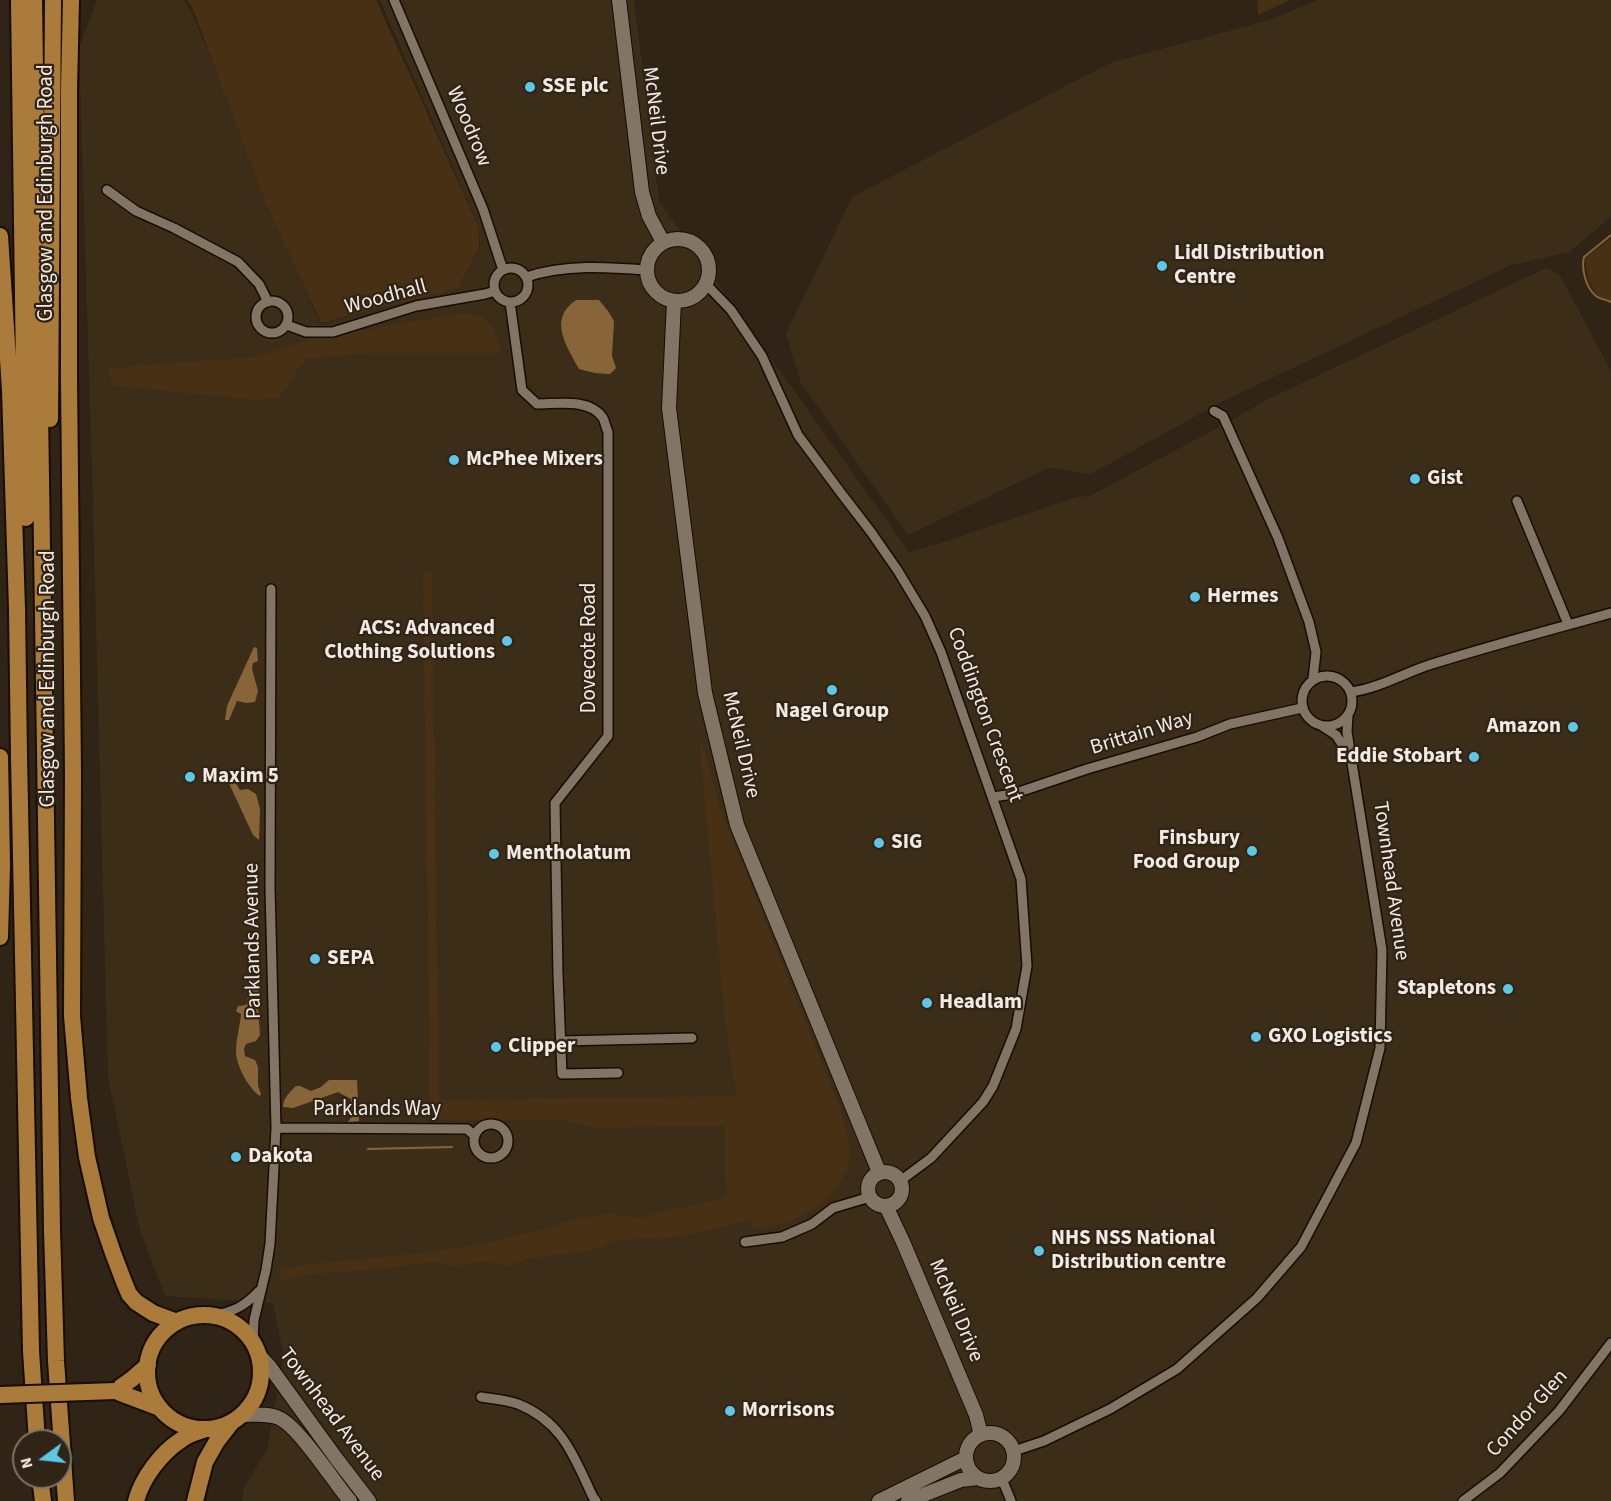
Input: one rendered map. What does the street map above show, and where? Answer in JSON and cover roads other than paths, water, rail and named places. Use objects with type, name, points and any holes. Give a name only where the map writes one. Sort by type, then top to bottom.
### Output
[{"type":"highway","points":[[19,0],[28,664],[24,959]]},
{"type":"highway","points":[[34,0],[52,1230],[56,1362],[66,1501]]},
{"type":"highway","points":[[36,226],[42,192],[46,0]]},
{"type":"highway","points":[[47,810],[50,668],[53,0]]},
{"type":"highway","name":"Glasgow and Edinburgh Road","points":[[71,0],[69,379],[73,773],[72,1016],[87,1157],[101,1218],[129,1294],[136,1302],[153,1313],[177,1322]]},
{"type":"highway","points":[[0,236],[12,439],[31,1351],[36,1429]]},
{"type":"highway","points":[[0,757],[2,865],[0,938]]},
{"type":"highway","points":[[195,1501],[205,1462],[217,1441],[249,1407],[259,1388],[261,1366],[256,1349],[245,1333],[225,1319],[213,1316],[194,1316],[177,1322],[163,1333],[154,1345],[148,1365],[149,1388],[160,1408],[179,1424],[202,1430],[212,1429],[236,1419]]},
{"type":"highway","points":[[115,1391],[148,1365]]},
{"type":"highway","points":[[0,1395],[115,1391],[160,1408]]},
{"type":"highway","points":[[136,1501],[150,1471],[168,1450],[182,1439],[202,1430]]},
{"type":"street","name":"Woodrow","points":[[394,0],[483,209],[503,270]]},
{"type":"street","name":"McNeil Drive","points":[[619,0],[642,192],[649,216],[663,242]]},
{"type":"street","points":[[107,190],[136,211],[238,262],[259,284],[268,302],[276,302],[285,308],[287,324]]},
{"type":"street","points":[[684,239],[694,243],[703,251],[707,258],[709,276],[706,284],[693,298],[674,301],[658,294],[648,279],[647,270],[651,254],[663,242],[684,239]]},
{"type":"street","points":[[513,268],[527,278],[528,286],[524,296],[515,302],[500,298],[495,291],[496,278],[503,270],[513,268]]},
{"type":"street","points":[[527,278],[540,273],[572,268],[647,270]]},
{"type":"street","name":"Coddington Crescent","points":[[706,284],[731,310],[762,356],[798,435],[871,532],[925,616],[941,652],[1021,879],[1027,966],[1013,1040],[993,1086],[983,1102],[931,1158],[900,1181],[902,1190],[899,1199],[886,1206]]},
{"type":"street","name":"Woodhall","points":[[268,302],[262,305],[257,312],[257,322],[260,328],[268,333],[280,332],[287,324],[306,332],[333,332],[416,306],[495,291]]},
{"type":"street","name":"McNeil Drive","points":[[674,301],[669,408],[705,693],[737,825],[879,1172]]},
{"type":"street","name":"Dovecote Road","points":[[510,302],[522,390],[537,405],[579,404],[595,410],[603,418],[608,432],[608,736],[555,803],[562,1074],[618,1073]]},
{"type":"street","points":[[1214,411],[1224,416],[1278,538],[1310,622],[1316,652],[1328,675]]},
{"type":"street","points":[[1517,501],[1568,624]]},
{"type":"street","name":"Parklands Avenue","points":[[256,1349],[254,1320],[270,1244],[276,1128],[270,865],[271,589]]},
{"type":"street","points":[[1351,692],[1366,690],[1427,666],[1611,613]]},
{"type":"street","points":[[1313,679],[1316,652]]},
{"type":"street","points":[[1328,675],[1335,676],[1347,685],[1351,692],[1352,708],[1343,721],[1336,725],[1320,726],[1307,717],[1302,708],[1302,697],[1304,690],[1313,679],[1328,675]]},
{"type":"street","name":"Brittain Way","points":[[993,797],[1013,794],[1087,769],[1197,737],[1230,724],[1302,708]]},
{"type":"street","name":"Townhead Avenue","points":[[1014,1451],[1044,1441],[1110,1409],[1177,1369],[1248,1305],[1301,1247],[1356,1143],[1380,1048],[1382,950],[1347,732],[1348,715]]},
{"type":"street","name":"Townhead Avenue","points":[[1320,726],[1336,735],[1351,759]]},
{"type":"street","points":[[561,1041],[692,1038]]},
{"type":"street","name":"Parklands Way","points":[[276,1128],[467,1129],[475,1136]]},
{"type":"street","points":[[886,1206],[876,1204],[870,1197],[867,1192],[869,1181],[879,1172],[886,1171],[894,1174],[900,1181]]},
{"type":"street","points":[[745,1242],[782,1237],[812,1224],[833,1208],[870,1197]]},
{"type":"street","name":"McNeil Drive","points":[[886,1206],[976,1415],[981,1435]]},
{"type":"street","points":[[213,1316],[242,1307],[261,1290]]},
{"type":"street","name":"Condor Glen","points":[[1463,1501],[1500,1473],[1559,1411],[1611,1343]]},
{"type":"street","name":"Townhead Avenue","points":[[256,1349],[369,1501]]},
{"type":"street","points":[[481,1397],[517,1404],[552,1426],[569,1446],[596,1501]]},
{"type":"street","name":"Townhead Avenue","points":[[236,1419],[266,1415],[279,1418],[288,1424],[300,1436],[350,1501]]},
{"type":"street","points":[[989,1433],[1005,1437],[1011,1443],[1014,1451],[1013,1467],[1002,1479],[994,1482],[978,1478],[967,1466],[966,1458],[970,1444],[981,1435],[989,1433]]},
{"type":"street","points":[[879,1501],[966,1458]]},
{"type":"street","points":[[908,1501],[962,1480],[978,1478]]},
{"type":"street","points":[[1002,1479],[1011,1501]]},
{"type":"waterway","points":[[1611,235],[1584,257],[1583,267],[1592,293],[1611,302]]},
{"type":"waterway","points":[[368,1149],[452,1147]]},
{"type":"place","name":"SSE plc","points":[[530,87]]},
{"type":"place","name":"Lidl Distribution Centre","points":[[1162,266]]},
{"type":"place","name":"McPhee Mixers","points":[[454,460]]},
{"type":"place","name":"Gist","points":[[1415,479]]},
{"type":"place","name":"Hermes","points":[[1195,597]]},
{"type":"place","name":"ACS: Advanced Clothing Solutions","points":[[507,641]]},
{"type":"place","name":"Nagel Group","points":[[832,690]]},
{"type":"place","name":"Amazon","points":[[1573,727]]},
{"type":"place","name":"Eddie Stobart","points":[[1474,757]]},
{"type":"place","name":"Maxim 5","points":[[190,777]]},
{"type":"place","name":"SIG","points":[[879,843]]},
{"type":"place","name":"Finsbury Food Group","points":[[1252,851]]},
{"type":"place","name":"Mentholatum","points":[[494,854]]},
{"type":"place","name":"SEPA","points":[[315,959]]},
{"type":"place","name":"Stapletons","points":[[1508,989]]},
{"type":"place","name":"Headlam","points":[[927,1003]]},
{"type":"place","name":"GXO Logistics","points":[[1256,1037]]},
{"type":"place","name":"Clipper","points":[[496,1047]]},
{"type":"place","name":"Dakota","points":[[236,1157]]},
{"type":"place","name":"NHS NSS National Distribution centre","points":[[1039,1251]]},
{"type":"place","name":"Morrisons","points":[[730,1411]]}]
